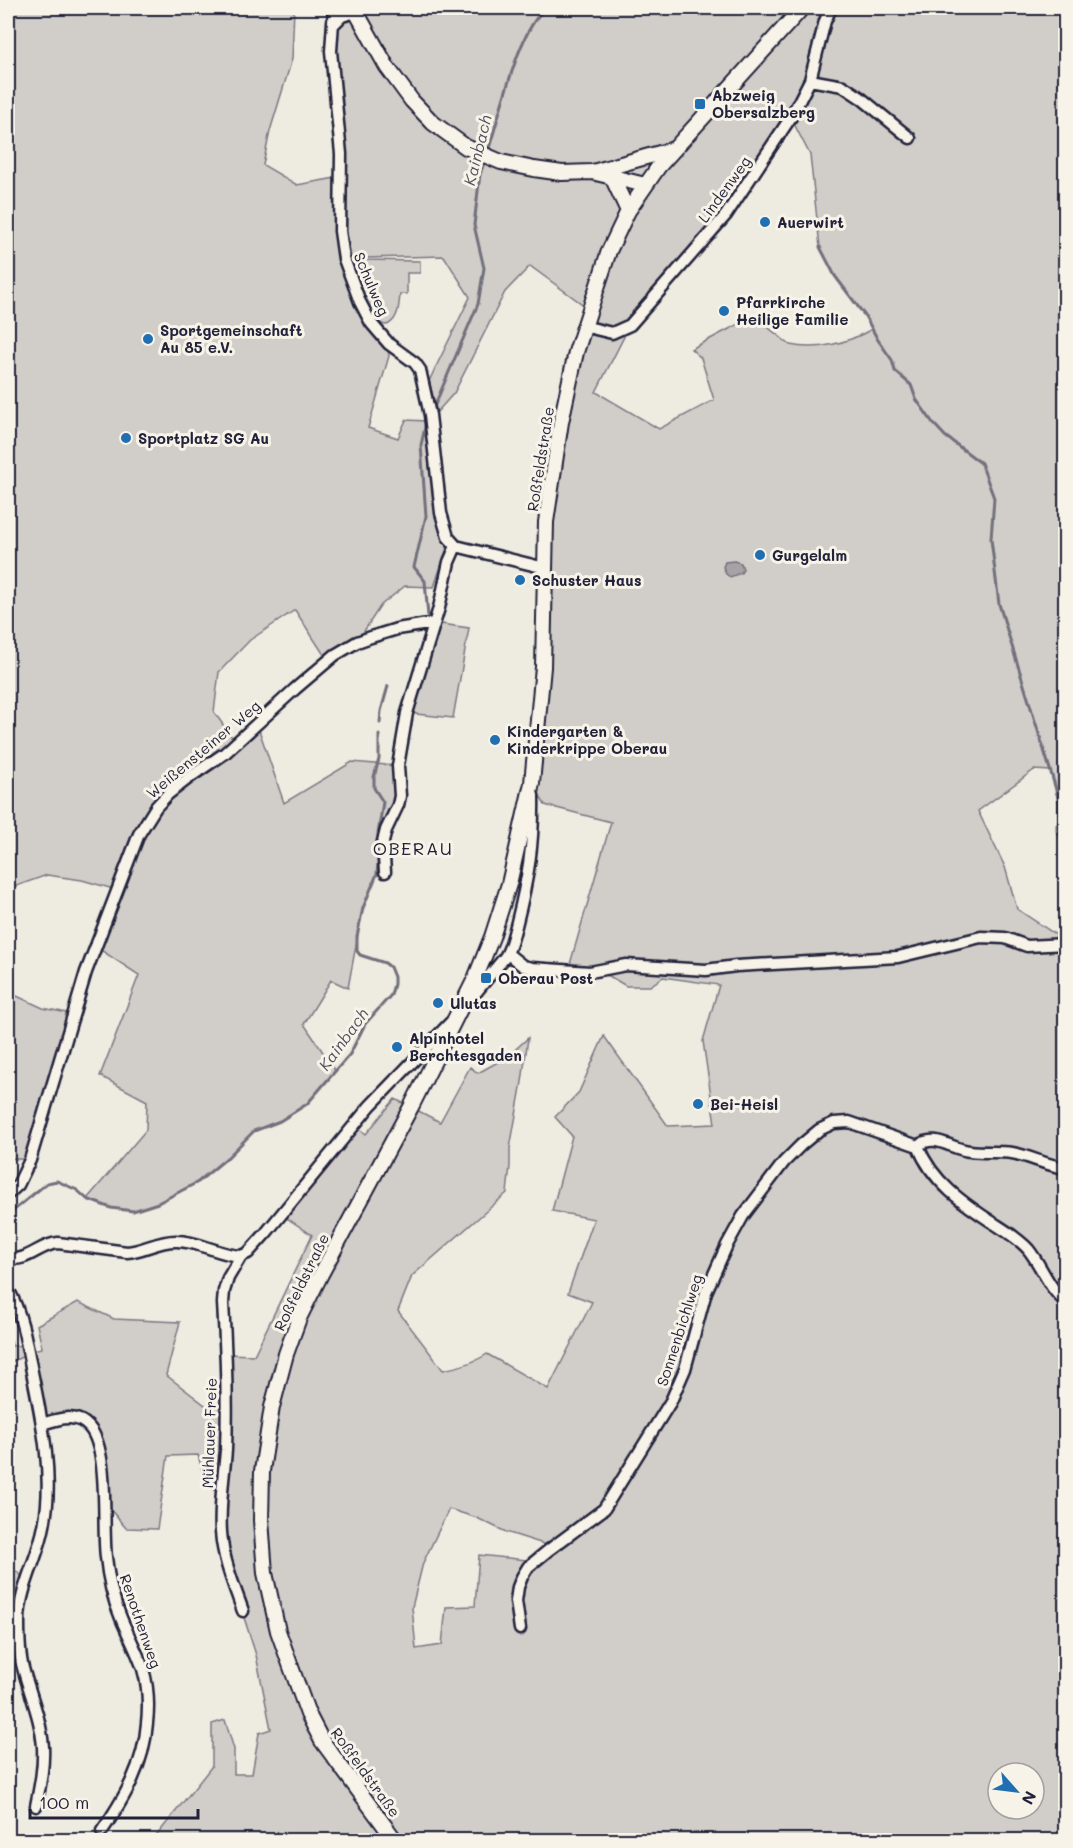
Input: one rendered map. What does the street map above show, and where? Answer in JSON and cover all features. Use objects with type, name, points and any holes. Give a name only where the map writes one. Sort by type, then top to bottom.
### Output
[{"type":"main road","name":"Roßfeldstraße","points":[[395,1840],[322,1741],[308,1714],[278,1631],[266,1573],[261,1520],[262,1472],[272,1407],[286,1354],[299,1318],[411,1107],[475,979],[509,885],[532,783],[543,667],[546,522],[561,422],[583,326],[609,251],[628,211],[645,185],[674,149],[802,8]]},
{"type":"main road","points":[[355,10],[387,67],[412,101],[433,123],[466,147],[501,162],[562,173],[592,172],[674,149]]},
{"type":"main road","points":[[627,162],[634,166],[645,185]]},
{"type":"main road","points":[[592,172],[645,185]]},
{"type":"main road","points":[[612,177],[628,211]]},
{"type":"street","name":"Schulweg","points":[[334,8],[332,51],[341,154],[340,231],[344,259],[360,302],[371,323],[381,336],[415,363],[420,370],[430,415],[441,513],[448,537],[456,546]]},
{"type":"street","name":"Lindenweg","points":[[583,326],[612,333],[630,325],[726,215],[791,117],[810,80],[822,31],[831,8]]},
{"type":"street","points":[[334,24],[342,16],[355,10]]},
{"type":"street","points":[[810,80],[843,86],[909,138]]},
{"type":"street","points":[[385,872],[386,830],[400,796],[398,766],[406,713],[456,546],[545,568]]},
{"type":"street","name":"Weißensteiner Weg","points":[[8,1194],[18,1185],[30,1160],[86,972],[139,834],[156,807],[168,794],[225,753],[335,656],[357,642],[371,637],[396,629],[434,623]]},
{"type":"street","name":"Roßfeldstraße","points":[[456,1017],[508,954],[530,862],[534,831],[532,783]]},
{"type":"street","points":[[508,954],[523,966],[532,968],[590,972],[626,965],[706,970],[736,966],[898,957],[981,937],[1005,938],[1027,946],[1065,944]]},
{"type":"street","name":"Mühlauer Freie","points":[[243,1611],[223,1552],[220,1513],[226,1452],[227,1387],[223,1303],[228,1278],[241,1256],[248,1253],[266,1233],[370,1106],[456,1017]]},
{"type":"street","name":"Sonnenbichlweg","points":[[520,1629],[516,1601],[522,1577],[528,1567],[604,1509],[671,1401],[686,1368],[706,1292],[727,1245],[743,1216],[784,1162],[801,1145],[819,1130],[834,1123],[849,1122],[918,1146],[929,1140],[939,1141],[957,1149],[1012,1153],[1065,1168]]},
{"type":"street","points":[[918,1146],[923,1158],[946,1189],[961,1202],[1013,1236],[1028,1250],[1050,1285],[1065,1302]]},
{"type":"street","points":[[8,1258],[20,1259],[58,1243],[127,1252],[176,1240],[205,1246],[229,1256],[241,1256]]},
{"type":"street","points":[[8,1289],[23,1331],[42,1424],[47,1480],[45,1524],[22,1594],[19,1622],[22,1666],[39,1718],[43,1746],[44,1760],[36,1806]]},
{"type":"street","name":"Renothenweg","points":[[42,1424],[65,1417],[80,1420],[90,1427],[96,1438],[103,1475],[105,1556],[109,1581],[121,1618],[143,1670],[147,1688],[147,1722],[142,1757],[129,1789],[102,1831]]},
{"type":"shaded area","points":[[8,8],[294,8],[292,59],[270,131],[263,165],[297,185],[341,177],[341,154],[331,51],[334,8],[1065,8],[1065,841],[1057,831],[1059,803],[1050,771],[1034,770],[978,811],[1005,867],[1017,909],[1065,941],[1065,1840],[153,1840],[212,1766],[212,1724],[225,1720],[234,1749],[234,1774],[252,1774],[259,1733],[271,1729],[256,1655],[223,1552],[221,1493],[206,1485],[198,1455],[168,1456],[157,1529],[126,1528],[104,1505],[102,1465],[95,1436],[88,1426],[78,1419],[65,1417],[42,1424],[29,1354],[8,1363],[8,1327],[12,1346],[26,1345],[28,1351],[42,1348],[37,1325],[78,1302],[114,1319],[180,1322],[166,1375],[205,1405],[226,1408],[226,1354],[254,1355],[312,1235],[281,1214],[354,1125],[366,1134],[395,1099],[440,1122],[470,1067],[478,1073],[507,1057],[528,1038],[510,1148],[507,1193],[412,1276],[398,1311],[443,1370],[471,1362],[487,1354],[548,1389],[592,1302],[568,1293],[594,1219],[552,1211],[572,1136],[555,1117],[579,1092],[604,1036],[668,1126],[715,1124],[703,1041],[719,985],[663,977],[650,986],[626,986],[609,976],[568,971],[611,822],[545,805],[532,783],[543,667],[546,522],[561,422],[576,352],[589,309],[530,266],[505,292],[454,393],[437,412],[429,381],[470,297],[444,256],[364,258],[364,260],[420,261],[420,273],[407,273],[407,294],[400,294],[395,318],[389,324],[383,324],[370,311],[349,259],[344,259],[362,305],[385,341],[389,356],[368,428],[398,438],[406,420],[427,421],[437,513],[447,548],[434,587],[405,586],[381,605],[357,642],[328,661],[295,610],[250,640],[219,672],[214,712],[236,743],[257,724],[284,803],[352,762],[398,766],[400,796],[386,830],[377,874],[363,908],[348,988],[331,980],[304,1024],[335,1070],[307,1104],[280,1121],[254,1131],[198,1182],[158,1203],[133,1211],[111,1208],[87,1199],[146,1130],[147,1101],[100,1076],[139,975],[96,947],[117,890],[82,880],[47,875],[8,889]],"holes":[[[791,118],[810,155],[820,247],[835,276],[872,329],[832,344],[800,347],[790,345],[754,316],[691,349],[701,358],[714,400],[659,429],[596,392],[630,325],[726,215]],[[449,1509],[477,1518],[506,1532],[553,1547],[536,1561],[479,1555],[475,1606],[446,1607],[442,1645],[416,1649],[412,1607],[423,1563]]]},
{"type":"shaded area","points":[[725,562],[741,563],[743,569],[741,573],[730,577],[723,567]]},
{"type":"shaded area","points":[[434,623],[469,628],[453,718],[407,713]]},
{"type":"shaded area","points":[[8,992],[43,1008],[72,1014],[30,1160],[8,1158]]},
{"type":"shaded area","points":[[8,1565],[27,1580],[19,1622],[8,1628]]},
{"type":"waterway","name":"Kainbach","points":[[488,151],[519,53],[527,34],[546,8]]},
{"type":"waterway","name":"Kainbach","points":[[434,407],[478,304],[484,268],[474,225],[480,174],[485,160]]},
{"type":"waterway","points":[[820,247],[835,276],[865,316],[892,360],[895,371],[911,385],[916,399],[933,423],[945,436],[981,463],[994,498],[991,539],[999,604],[1056,789],[1059,817]]},
{"type":"waterway","name":"Kainbach","points":[[426,423],[421,445],[426,516],[414,567],[425,581],[428,616]]},
{"type":"waterway","name":"Kainbach","points":[[380,723],[388,686]]},
{"type":"waterway","name":"Kainbach","points":[[8,1215],[47,1183],[57,1181],[77,1190],[87,1199],[111,1208],[133,1211],[158,1203],[198,1182],[254,1131],[280,1121],[307,1104],[350,1054],[365,1024],[391,995],[394,984],[390,967],[385,963],[360,955],[357,951],[357,936],[363,908],[377,874],[376,847],[383,802],[374,788],[374,777],[379,759],[379,735]]},
{"type":"waterway","points":[[1057,825],[1057,831],[1065,841],[1066,855]]},
{"type":"place","name":"Abzweig Obersalzberg","points":[[700,104]]},
{"type":"place","name":"Auerwirt","points":[[765,222]]},
{"type":"place","name":"Pfarrkirche Heilige Familie","points":[[724,311]]},
{"type":"place","name":"Sportgemeinschaft Au 85 e.V.","points":[[148,339]]},
{"type":"place","name":"Sportplatz SG Au","points":[[126,438]]},
{"type":"place","name":"Gurgelalm","points":[[760,555]]},
{"type":"place","name":"Schuster Haus","points":[[520,580]]},
{"type":"place","name":"Kindergarten & Kinderkrippe Oberau","points":[[495,740]]},
{"type":"place","name":"Oberau Post","points":[[486,978]]},
{"type":"place","name":"Ulutas","points":[[438,1003]]},
{"type":"place","name":"Alpinhotel Berchtesgaden","points":[[397,1047]]},
{"type":"place","name":"Bei-Heisl","points":[[698,1104]]},
{"type":"district","name":"OBERAU","points":[[413,848]]}]
